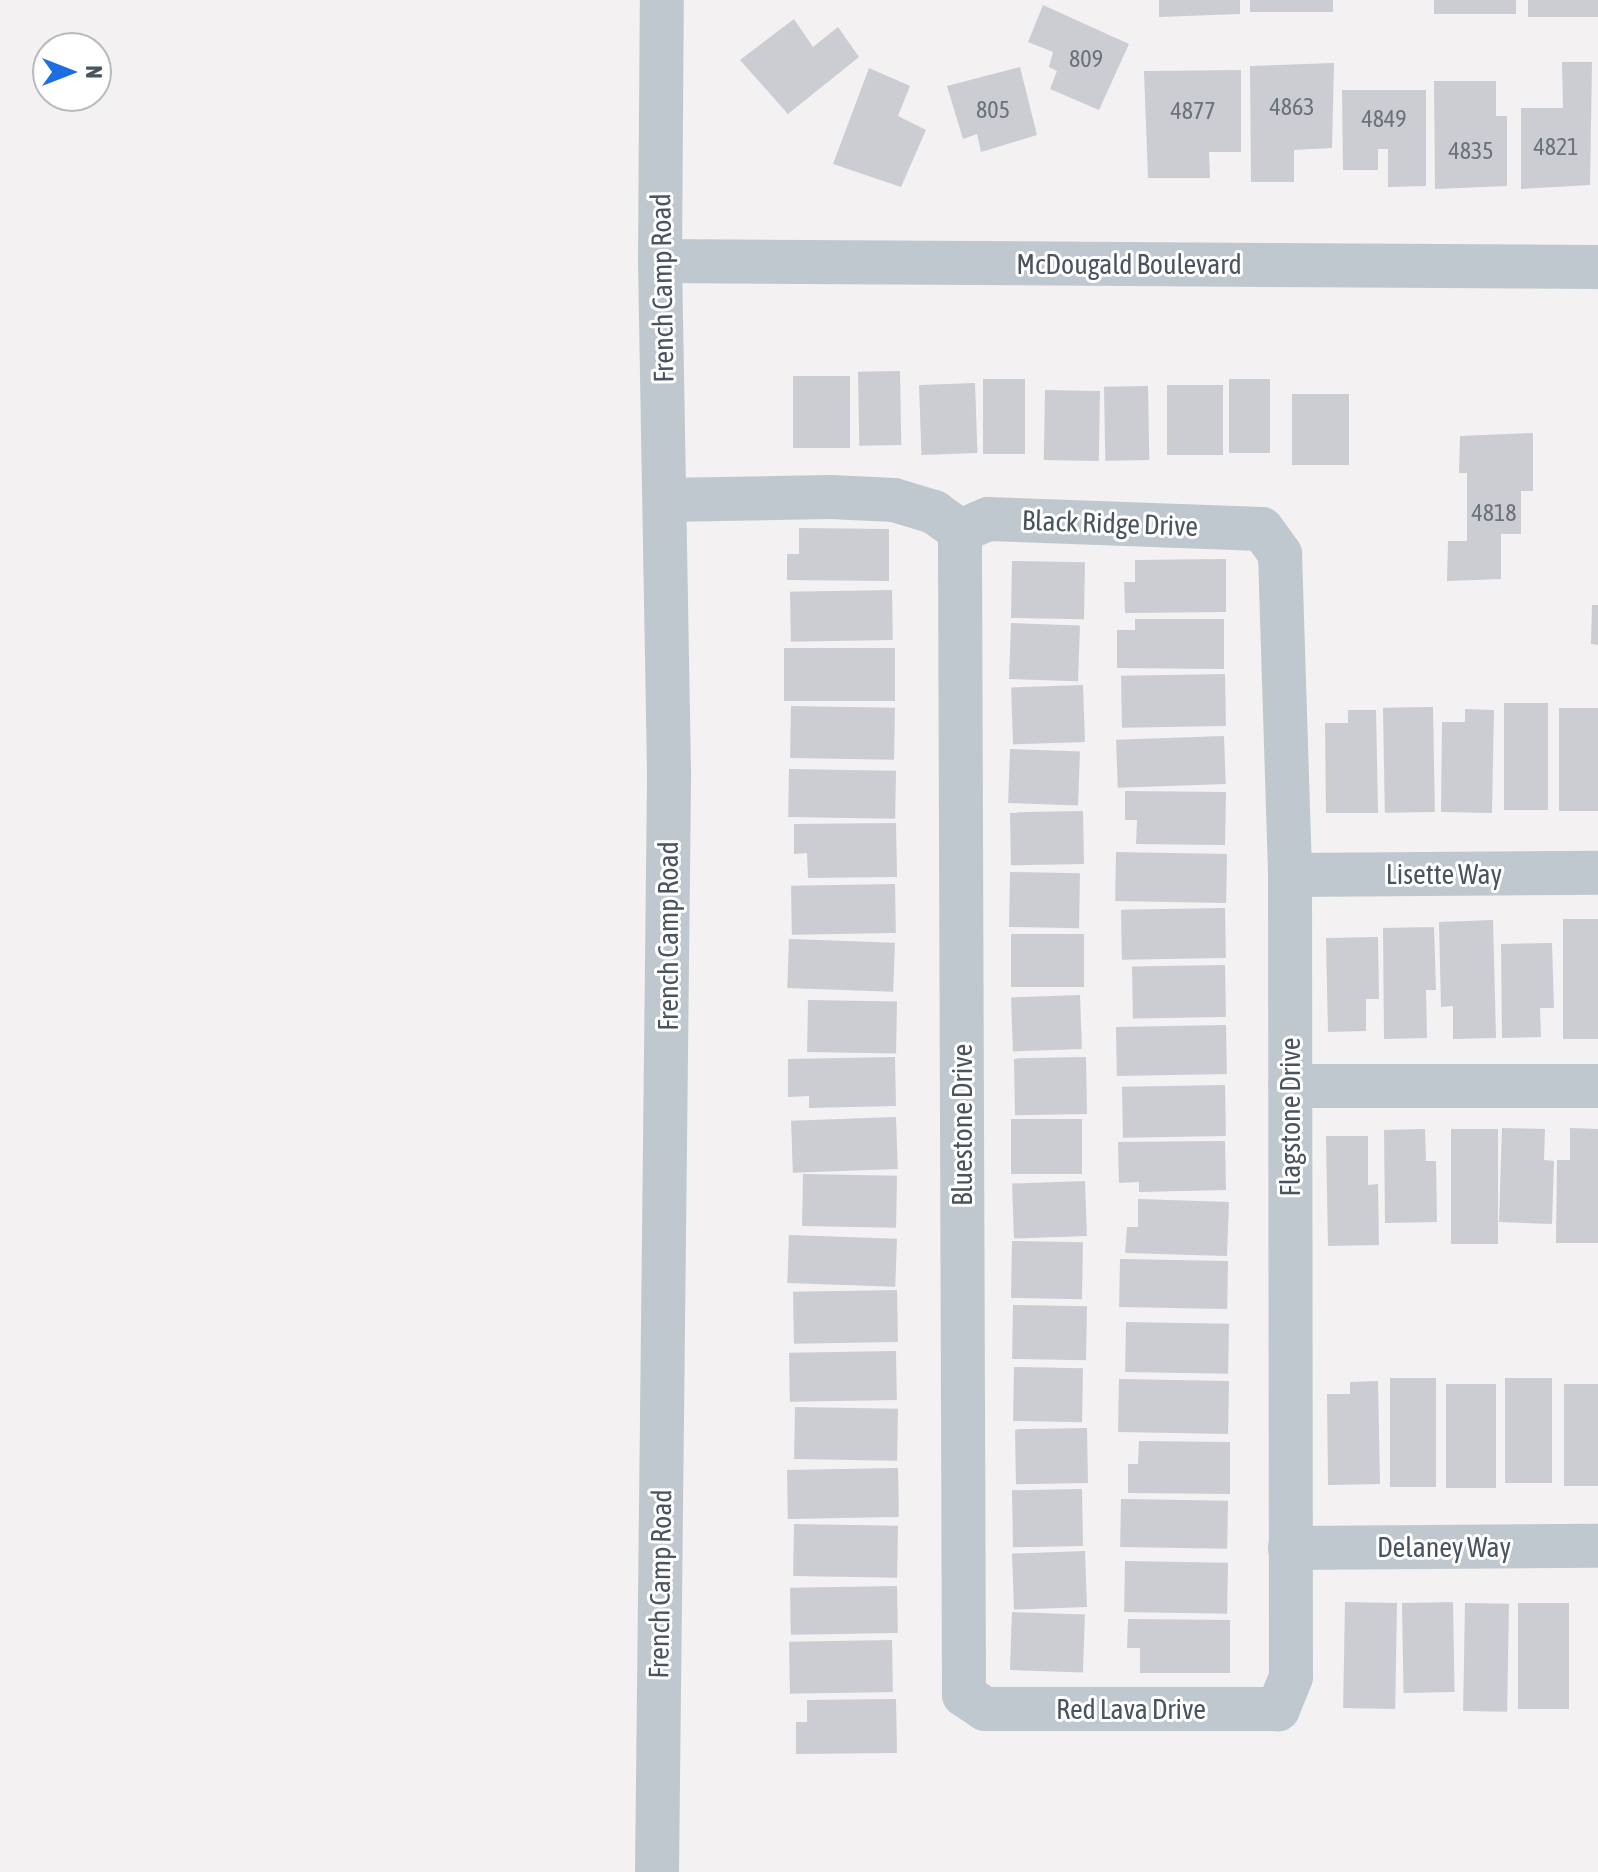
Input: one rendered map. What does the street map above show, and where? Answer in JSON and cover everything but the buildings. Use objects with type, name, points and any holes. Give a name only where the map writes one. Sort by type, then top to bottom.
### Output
[{"type":"street","name":"French Camp Road","points":[[657,1872],[669,943],[660,261],[662,0]]},
{"type":"street","name":"McDougald Boulevard","points":[[660,261],[1598,267]]},
{"type":"street","points":[[665,500],[831,497],[894,500],[934,512],[960,531]]},
{"type":"street","name":"Black Ridge Drive","points":[[960,531],[988,519],[1262,529]]},
{"type":"street","name":"Flagstone Drive","points":[[1262,529],[1280,554],[1290,875],[1291,1677],[1278,1709]]},
{"type":"street","name":"Bluestone Drive","points":[[960,531],[964,1695],[985,1709]]},
{"type":"street","name":"Lisette Way","points":[[1290,875],[1598,873]]},
{"type":"street","points":[[1290,1086],[1598,1086]]},
{"type":"street","name":"Delaney Way","points":[[1290,1548],[1598,1546]]},
{"type":"street","name":"Red Lava Drive","points":[[985,1709],[1278,1709]]}]
